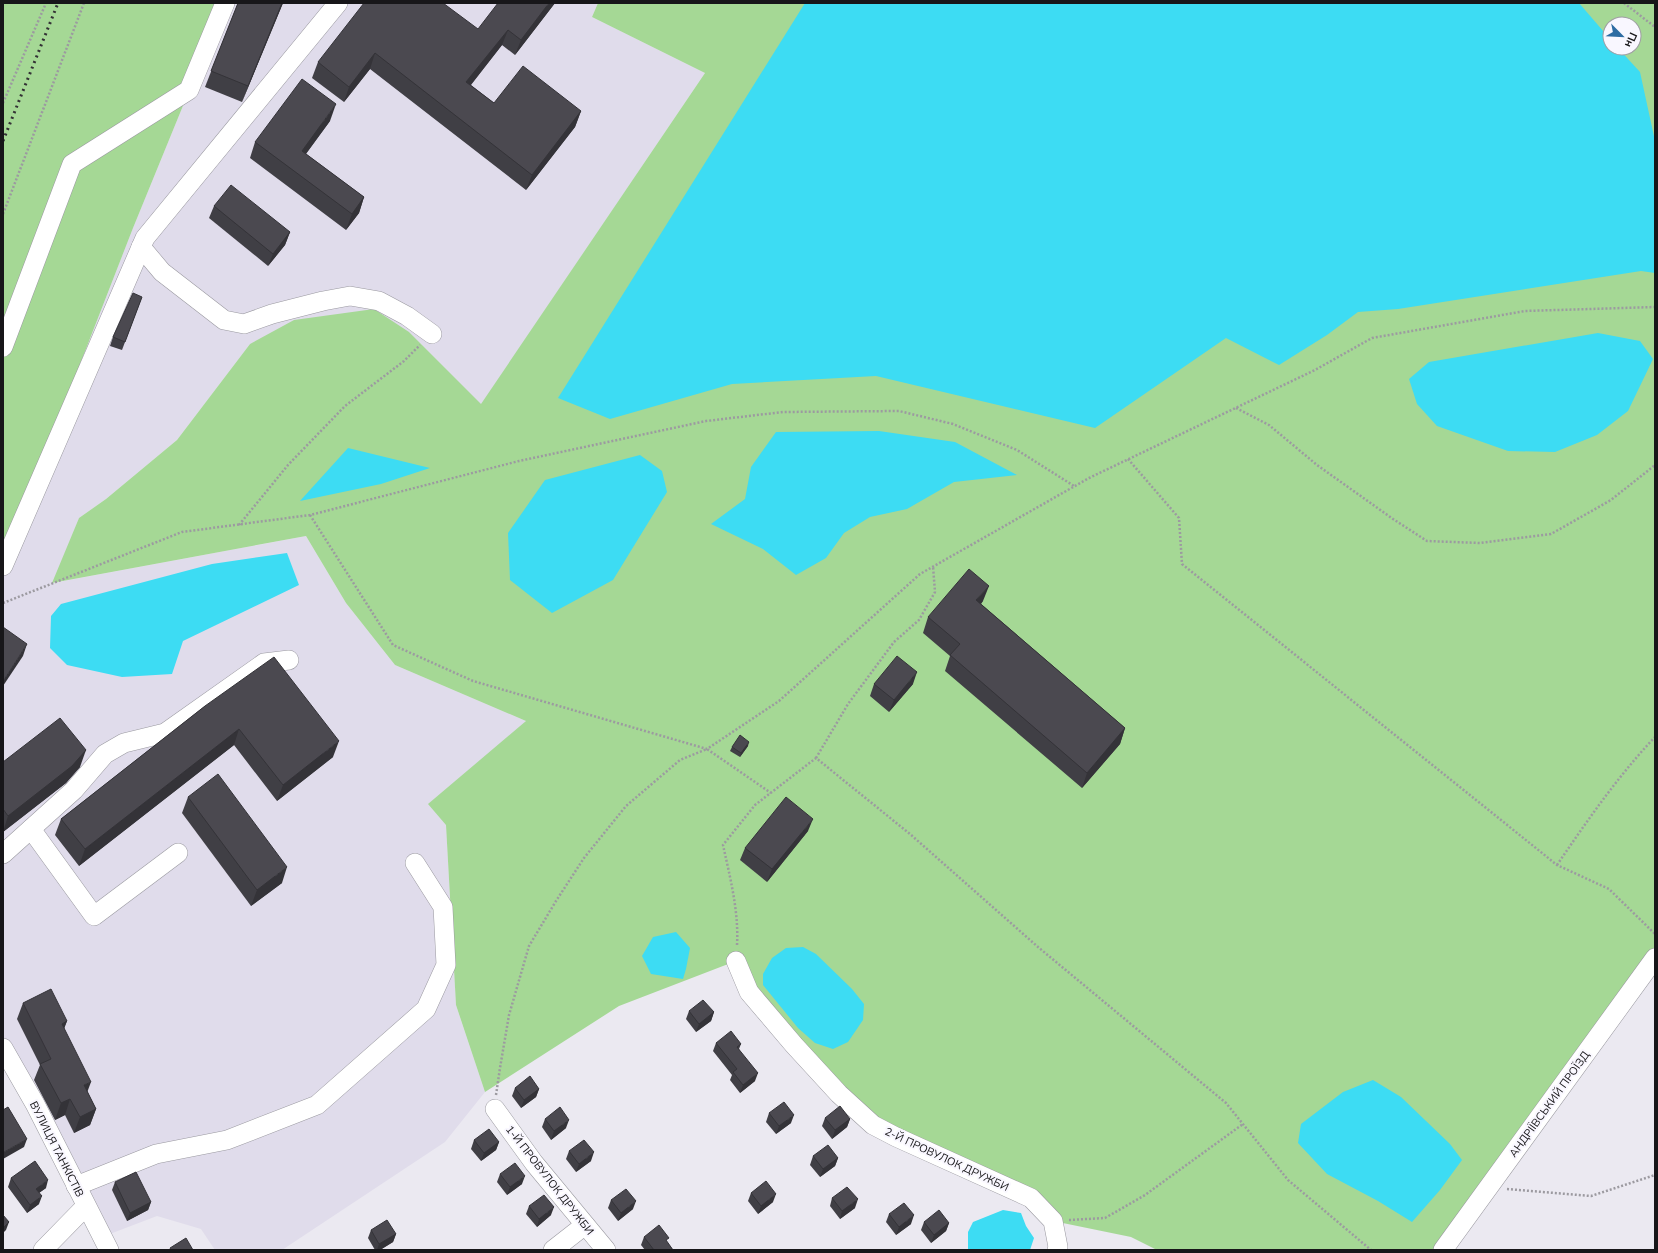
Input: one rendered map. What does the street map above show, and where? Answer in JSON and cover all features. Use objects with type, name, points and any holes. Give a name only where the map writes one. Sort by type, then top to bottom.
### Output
[{"type":"street","points":[[3,347],[72,164],[189,90],[225,3]]},
{"type":"street","points":[[3,566],[145,238],[338,3]]},
{"type":"street","points":[[141,247],[162,272],[224,320],[244,324],[272,314],[350,296],[379,301],[407,316],[432,334]]},
{"type":"street","points":[[3,854],[74,790],[105,754],[124,743],[165,733],[264,663],[288,660]]},
{"type":"street","points":[[31,829],[94,916],[178,853]]},
{"type":"street","points":[[76,1186],[156,1154],[227,1140],[317,1105],[426,1010],[446,965],[443,907],[415,863]]},
{"type":"street","name":"АНДРІЇВСЬКИЙ ПРОЇЗД","points":[[1443,1250],[1655,958]]},
{"type":"street","name":"2-Й ПРОВУЛОК ДРУЖБИ","points":[[736,961],[749,992],[754,998],[794,1045],[839,1094],[873,1125],[896,1137],[1031,1198],[1053,1221]]},
{"type":"street","name":"ВУЛИЦЯ ТАНКІСТІВ","points":[[3,1048],[35,1104],[109,1250]]},
{"type":"street","name":"1-Й ПРОВУЛОК ДРУЖБИ","points":[[495,1109],[534,1163],[606,1250]]},
{"type":"street","points":[[43,1250],[86,1206]]},
{"type":"street","points":[[1053,1221],[1058,1247],[1057,1250]]},
{"type":"street","points":[[553,1250],[585,1225]]},
{"type":"path","points":[[3,103],[46,3]]},
{"type":"path","points":[[3,214],[84,3]]},
{"type":"path","points":[[1624,3],[1655,27]]},
{"type":"path","points":[[495,1109],[509,1015],[529,946],[584,858],[626,806],[680,760],[707,750],[779,701],[920,574],[1074,486],[1316,370],[1372,338],[1525,312],[1655,307]]},
{"type":"path","points":[[239,525],[288,465],[345,406],[404,361],[432,334]]},
{"type":"path","points":[[1236,408],[1269,425],[1317,465],[1393,519],[1427,541],[1480,543],[1551,534],[1611,500],[1655,465]]},
{"type":"path","points":[[3,603],[182,532],[310,515],[518,461],[706,420],[782,412],[899,411],[953,424],[1017,450],[1074,486]]},
{"type":"path","points":[[1128,459],[1179,518],[1182,564],[1557,865],[1609,889],[1655,934]]},
{"type":"path","points":[[310,515],[393,644],[473,681],[707,750],[770,792]]},
{"type":"path","points":[[736,961],[738,930],[730,877],[723,845],[755,805],[816,758],[848,704],[889,648],[920,620],[935,592],[933,566]]},
{"type":"path","points":[[1557,865],[1594,812],[1641,752],[1655,737]]},
{"type":"path","points":[[816,758],[910,834],[1038,947],[1226,1103],[1288,1180],[1371,1250]]},
{"type":"path","points":[[1053,1221],[1105,1218],[1145,1195],[1243,1124]]},
{"type":"path","points":[[1488,1187],[1591,1196],[1655,1175]]},
{"type":"shaded area","points":[[225,3],[598,3],[592,17],[705,73],[481,405],[409,332],[250,344],[177,440],[106,499],[79,518],[53,583],[306,536],[346,603],[395,665],[526,721],[446,825],[456,1005],[485,1092],[445,1142],[282,1250],[215,1250],[201,1229],[157,1216],[102,1237],[3,1048],[3,562],[133,228]]},
{"type":"green space","points":[[3,3],[225,3],[133,228],[3,562]]},
{"type":"green space","points":[[598,3],[1655,3],[1655,958],[1443,1250],[1157,1250],[1131,1237],[1053,1221],[1031,1198],[896,1137],[839,1094],[736,961],[619,1006],[485,1092],[456,1005],[446,825],[428,804],[526,721],[395,665],[346,603],[306,536],[52,583],[79,518],[106,499],[177,440],[250,344],[294,320],[374,309],[409,332],[481,404],[705,73],[592,17]]},
{"type":"water","points":[[805,3],[1579,3],[1602,30],[1602,56],[1625,56],[1640,72],[1655,141],[1655,273],[1641,271],[1398,309],[1358,312],[1327,335],[1279,365],[1226,338],[1095,428],[876,376],[732,384],[610,419],[558,398]]},
{"type":"water","points":[[1598,333],[1640,341],[1653,359],[1628,411],[1597,435],[1555,452],[1508,451],[1437,426],[1417,404],[1409,379],[1429,362]]},
{"type":"water","points":[[879,431],[955,442],[1017,475],[954,482],[907,509],[870,517],[844,533],[826,558],[796,575],[763,549],[711,524],[745,499],[751,467],[776,432]]},
{"type":"water","points":[[348,448],[430,468],[381,484],[300,501]]},
{"type":"water","points":[[640,455],[662,471],[667,492],[613,580],[552,613],[510,580],[508,533],[545,480]]},
{"type":"water","points":[[287,553],[299,585],[183,641],[172,674],[122,677],[67,665],[50,648],[51,616],[61,604],[212,564]]},
{"type":"water","points":[[676,932],[690,948],[683,979],[651,974],[642,956],[653,937]]},
{"type":"water","points":[[803,947],[816,954],[852,989],[864,1004],[863,1020],[848,1042],[833,1049],[815,1043],[798,1028],[763,985],[763,974],[772,958],[786,948]]},
{"type":"water","points":[[1373,1080],[1401,1097],[1450,1144],[1462,1160],[1440,1190],[1412,1222],[1378,1201],[1327,1174],[1298,1143],[1301,1124],[1343,1092]]},
{"type":"water","points":[[1003,1210],[1021,1213],[1026,1226],[1034,1238],[1030,1250],[968,1250],[968,1232],[973,1222]]},
{"type":"building","points":[[238,3],[282,3],[248,86],[211,71]]},
{"type":"building","points":[[364,3],[443,3],[478,29],[498,3],[549,3],[521,40],[508,30],[466,82],[494,103],[523,66],[581,111],[532,175],[375,53],[349,87],[318,62]]},
{"type":"building","points":[[302,79],[336,104],[302,151],[364,197],[352,214],[255,142]]},
{"type":"building","points":[[231,185],[290,232],[273,254],[214,206]]},
{"type":"building","points":[[133,293],[142,297],[125,342],[113,337]]},
{"type":"building","points":[[969,569],[989,586],[976,600],[1125,728],[1087,773],[950,655],[960,644],[928,617]]},
{"type":"building","points":[[3,627],[27,644],[4,680],[3,679]]},
{"type":"building","points":[[897,656],[917,672],[894,700],[874,684]]},
{"type":"building","points":[[274,657],[339,741],[283,785],[239,729],[85,849],[61,819],[205,706]]},
{"type":"building","points":[[60,718],[86,750],[72,766],[8,816],[3,809],[3,762]]},
{"type":"building","points":[[740,735],[749,742],[741,753],[732,747]]},
{"type":"building","points":[[218,774],[287,867],[257,890],[188,797]]},
{"type":"building","points":[[786,797],[813,819],[772,869],[745,848]]},
{"type":"building","points":[[51,989],[67,1021],[62,1024],[91,1082],[84,1085],[96,1109],[80,1117],[70,1099],[61,1103],[40,1064],[51,1059],[23,1003]]},
{"type":"building","points":[[703,1000],[714,1012],[699,1024],[689,1011]]},
{"type":"building","points":[[731,1031],[741,1044],[737,1047],[758,1073],[743,1085],[733,1072],[737,1069],[716,1043]]},
{"type":"building","points":[[530,1076],[539,1089],[524,1100],[515,1088]]},
{"type":"building","points":[[784,1102],[794,1115],[779,1126],[769,1113]]},
{"type":"building","points":[[840,1106],[850,1119],[835,1130],[825,1118]]},
{"type":"building","points":[[8,1107],[27,1139],[4,1152],[3,1110]]},
{"type":"building","points":[[560,1107],[569,1120],[554,1131],[545,1119]]},
{"type":"building","points":[[489,1129],[499,1142],[484,1153],[474,1140]]},
{"type":"building","points":[[584,1140],[594,1152],[579,1164],[569,1151]]},
{"type":"building","points":[[828,1145],[838,1158],[823,1169],[813,1156]]},
{"type":"building","points":[[35,1161],[48,1180],[36,1189],[42,1196],[30,1205],[11,1178]]},
{"type":"building","points":[[515,1163],[525,1176],[510,1187],[500,1174]]},
{"type":"building","points":[[136,1172],[151,1202],[130,1213],[115,1182]]},
{"type":"building","points":[[766,1181],[776,1194],[761,1206],[751,1193]]},
{"type":"building","points":[[847,1187],[858,1199],[842,1211],[832,1198]]},
{"type":"building","points":[[626,1189],[636,1201],[621,1213],[611,1200]]},
{"type":"building","points":[[544,1195],[554,1207],[539,1219],[529,1206]]},
{"type":"building","points":[[904,1203],[914,1215],[899,1227],[889,1214]]},
{"type":"building","points":[[939,1210],[949,1223],[934,1235],[924,1222]]},
{"type":"building","points":[[3,1215],[9,1222],[3,1228]]},
{"type":"building","points":[[387,1220],[396,1234],[379,1244],[371,1230]]},
{"type":"building","points":[[659,1225],[669,1238],[666,1240],[673,1250],[654,1250],[644,1237]]},
{"type":"building","points":[[186,1238],[193,1250],[171,1250],[170,1248]]},
{"type":"railway","points":[[3,141],[58,3]]}]
